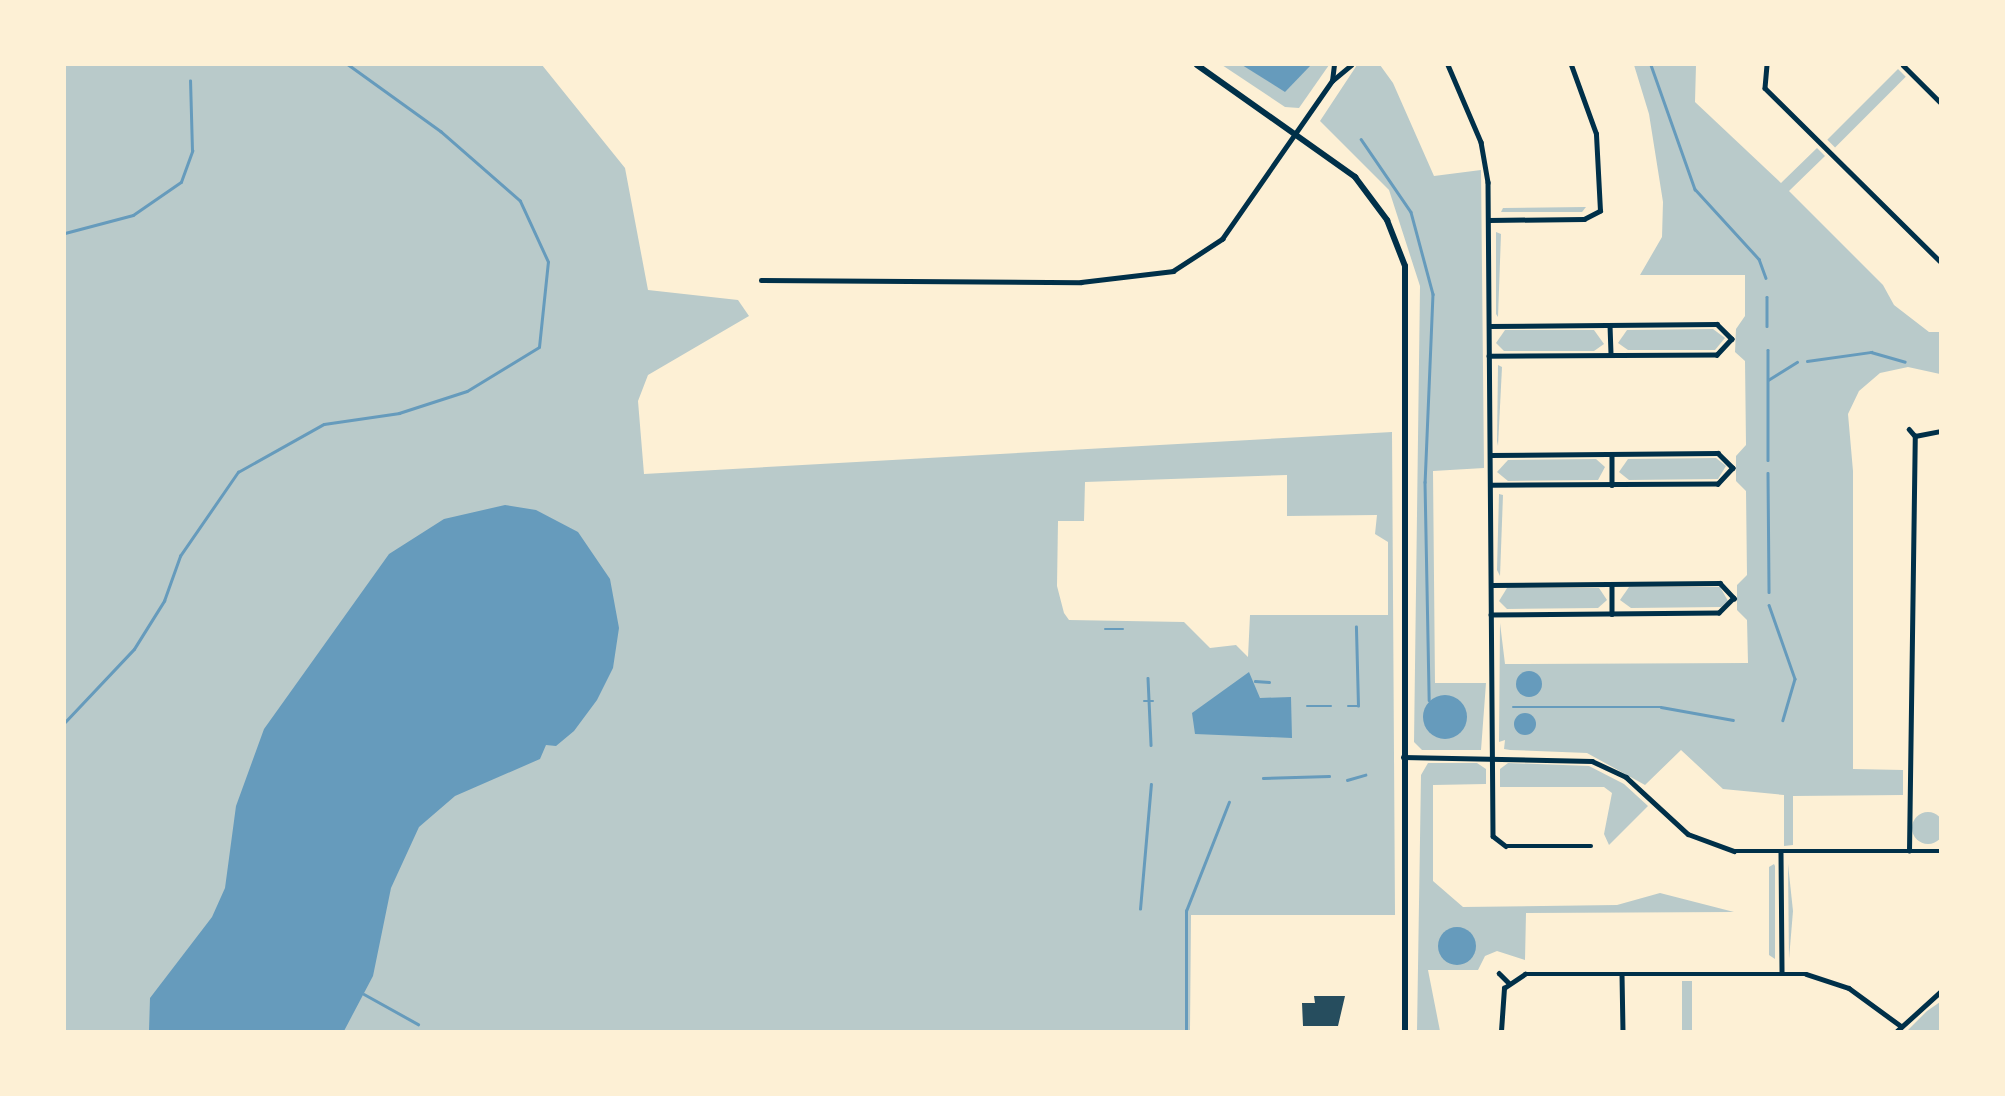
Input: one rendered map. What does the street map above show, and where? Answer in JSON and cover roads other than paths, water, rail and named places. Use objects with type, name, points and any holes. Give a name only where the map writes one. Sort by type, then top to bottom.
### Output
[{"type":"main road","points":[[1197,65],[1298,134],[1372,195],[1394,234],[1407,279],[1403,757],[1405,1031]]},
{"type":"street","points":[[1332,81],[1334,65]]},
{"type":"street","points":[[761,279],[1055,282],[1160,275],[1216,245],[1298,134],[1332,81],[1351,65]]},
{"type":"street","points":[[1448,65],[1483,149],[1489,220],[1495,840],[1506,846],[1591,846]]},
{"type":"street","points":[[1572,65],[1598,144],[1597,215],[1603,221]]},
{"type":"street","points":[[1767,65],[1762,77],[1765,88],[1940,261]]},
{"type":"street","points":[[1903,65],[1940,102]]},
{"type":"street","points":[[1752,77],[1762,77]]},
{"type":"street","points":[[1489,220],[1597,215]]},
{"type":"street","points":[[1489,326],[1717,324],[1732,339],[1720,354],[1489,356]]},
{"type":"street","points":[[1610,325],[1611,355]]},
{"type":"street","points":[[1909,429],[1915,436],[1909,852]]},
{"type":"street","points":[[1915,436],[1940,431]]},
{"type":"street","points":[[1490,455],[1718,453],[1733,468],[1721,483],[1490,485]]},
{"type":"street","points":[[1612,454],[1612,485]]},
{"type":"street","points":[[1491,584],[1720,583],[1734,598],[1719,613],[1491,615]]},
{"type":"street","points":[[1612,584],[1612,614]]},
{"type":"street","points":[[1403,757],[1592,761],[1626,777],[1705,844],[1781,853],[1940,851]]},
{"type":"street","points":[[1781,853],[1782,972]]},
{"type":"street","points":[[1501,1031],[1501,998],[1508,982],[1525,974],[1782,972],[1849,988],[1899,1029],[1940,992]]},
{"type":"street","points":[[1499,973],[1508,982]]},
{"type":"street","points":[[1622,974],[1622,1031]]},
{"type":"water","points":[[1242,65],[1311,65],[1285,92]]},
{"type":"water","points":[[505,505],[536,510],[578,532],[610,579],[619,628],[613,668],[597,700],[574,731],[556,746],[546,745],[540,759],[455,796],[419,827],[391,888],[373,976],[344,1031],[149,1031],[150,998],[212,917],[225,888],[236,806],[264,729],[389,554],[444,519]]},
{"type":"water","points":[[1529,671],[1538,675],[1542,684],[1538,693],[1529,697],[1520,693],[1516,684],[1520,675]]},
{"type":"water","points":[[1249,672],[1260,698],[1291,697],[1292,738],[1195,734],[1192,713]]},
{"type":"water","points":[[1445,695],[1454,696],[1461,701],[1466,708],[1466,726],[1461,733],[1454,738],[1445,739],[1436,738],[1429,733],[1424,726],[1423,717],[1424,708],[1429,701],[1436,696]]},
{"type":"water","points":[[1525,713],[1533,716],[1536,724],[1533,732],[1525,735],[1517,732],[1514,724],[1517,716]]},
{"type":"water","points":[[1457,927],[1470,933],[1476,946],[1470,959],[1457,965],[1444,959],[1438,946],[1444,933]]},
{"type":"waterway","points":[[65,722],[134,649],[164,601],[180,556],[238,472],[324,424],[399,413],[467,391],[539,347],[548,262],[520,201],[441,132],[348,65]]},
{"type":"waterway","points":[[1651,65],[1695,189],[1759,259],[1766,278]]},
{"type":"waterway","points":[[65,233],[133,215],[181,182],[192,151],[190,81]]},
{"type":"waterway","points":[[1361,139],[1411,212],[1433,294],[1425,482],[1429,700]]},
{"type":"waterway","points":[[1767,297],[1767,326]]},
{"type":"waterway","points":[[1768,350],[1768,460]]},
{"type":"waterway","points":[[1807,361],[1871,352],[1905,362]]},
{"type":"waterway","points":[[1768,380],[1797,362]]},
{"type":"waterway","points":[[1768,473],[1769,592]]},
{"type":"waterway","points":[[1769,605],[1795,679],[1783,720]]},
{"type":"waterway","points":[[1348,706],[1358,706],[1356,627]]},
{"type":"waterway","points":[[1105,629],[1123,629]]},
{"type":"waterway","points":[[1148,678],[1151,745]]},
{"type":"waterway","points":[[1255,681],[1269,682]]},
{"type":"waterway","points":[[1144,701],[1153,701]]},
{"type":"waterway","points":[[1307,706],[1331,706]]},
{"type":"waterway","points":[[1513,707],[1661,707],[1733,720]]},
{"type":"waterway","points":[[1347,780],[1365,775]]},
{"type":"waterway","points":[[1263,778],[1329,776]]},
{"type":"waterway","points":[[1140,909],[1151,784]]},
{"type":"waterway","points":[[1186,1031],[1186,911],[1229,802]]},
{"type":"waterway","points":[[364,994],[418,1024]]}]
